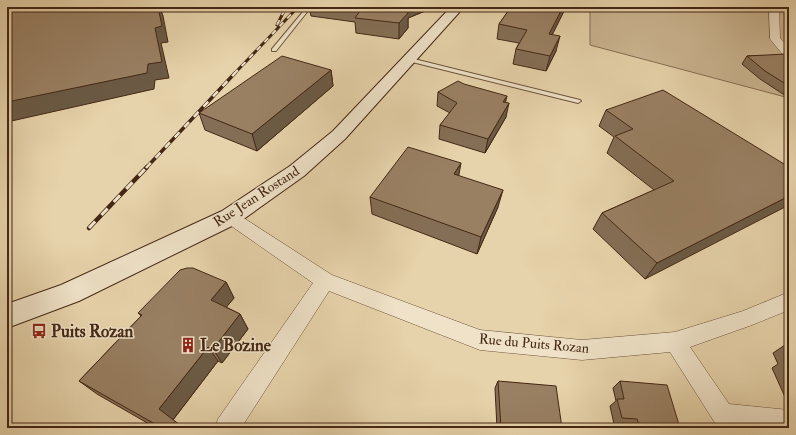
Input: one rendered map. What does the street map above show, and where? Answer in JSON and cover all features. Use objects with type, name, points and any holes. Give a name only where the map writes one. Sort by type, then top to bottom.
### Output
[{"type":"main road","name":"Rue Jean Rostand","points":[[7,316],[70,293],[230,217],[297,172],[339,135],[458,7]]},
{"type":"street","points":[[774,7],[775,39],[789,55]]},
{"type":"street","name":"Rue du Puits Rozan","points":[[230,217],[326,281],[480,340],[582,350],[675,342],[745,320],[789,301]]},
{"type":"street","points":[[227,428],[326,281]]},
{"type":"street","points":[[675,342],[722,422],[789,422]]},
{"type":"lane","points":[[274,50],[309,7]]},
{"type":"lane","points":[[410,60],[578,101]]},
{"type":"shaded area","points":[[590,7],[789,7],[789,98],[590,45]]},
{"type":"building","points":[[7,7],[158,7],[162,26],[155,28],[162,62],[148,64],[147,73],[7,102]]},
{"type":"building","points":[[355,7],[406,7],[408,13],[399,23],[355,18],[362,8]]},
{"type":"building","points":[[511,7],[563,7],[549,34],[560,36],[550,56],[516,49],[527,30],[499,24]]},
{"type":"building","points":[[789,55],[789,86],[765,71],[747,56]]},
{"type":"building","points":[[282,56],[331,70],[252,134],[199,113]]},
{"type":"building","points":[[458,81],[507,96],[503,102],[509,103],[488,139],[440,125],[457,103],[438,92]]},
{"type":"building","points":[[663,90],[789,167],[789,196],[657,263],[602,213],[674,181],[615,136],[633,129],[606,110]]},
{"type":"building","points":[[408,147],[461,163],[454,174],[503,190],[481,237],[370,197]]},
{"type":"building","name":"Le Bozine","points":[[193,268],[226,282],[211,300],[240,314],[213,349],[208,347],[159,409],[184,428],[162,428],[79,381],[142,315],[138,313],[180,270]]},
{"type":"building","points":[[785,345],[789,345],[789,353]]},
{"type":"building","points":[[784,360],[789,360],[789,370]]},
{"type":"building","points":[[498,381],[556,386],[562,428],[501,428]]},
{"type":"building","points":[[620,381],[667,385],[680,428],[640,428],[637,419],[622,418],[617,399],[624,399]]},
{"type":"railway","points":[[234,74],[298,7]]},
{"type":"railway","points":[[277,25],[284,11]]},
{"type":"railway","points":[[146,168],[235,73]]},
{"type":"railway","points":[[89,228],[147,167]]},
{"type":"place","name":"Puits Rozan","points":[[39,331]]},
{"type":"place","name":"Le Bozine","points":[[188,345]]}]
